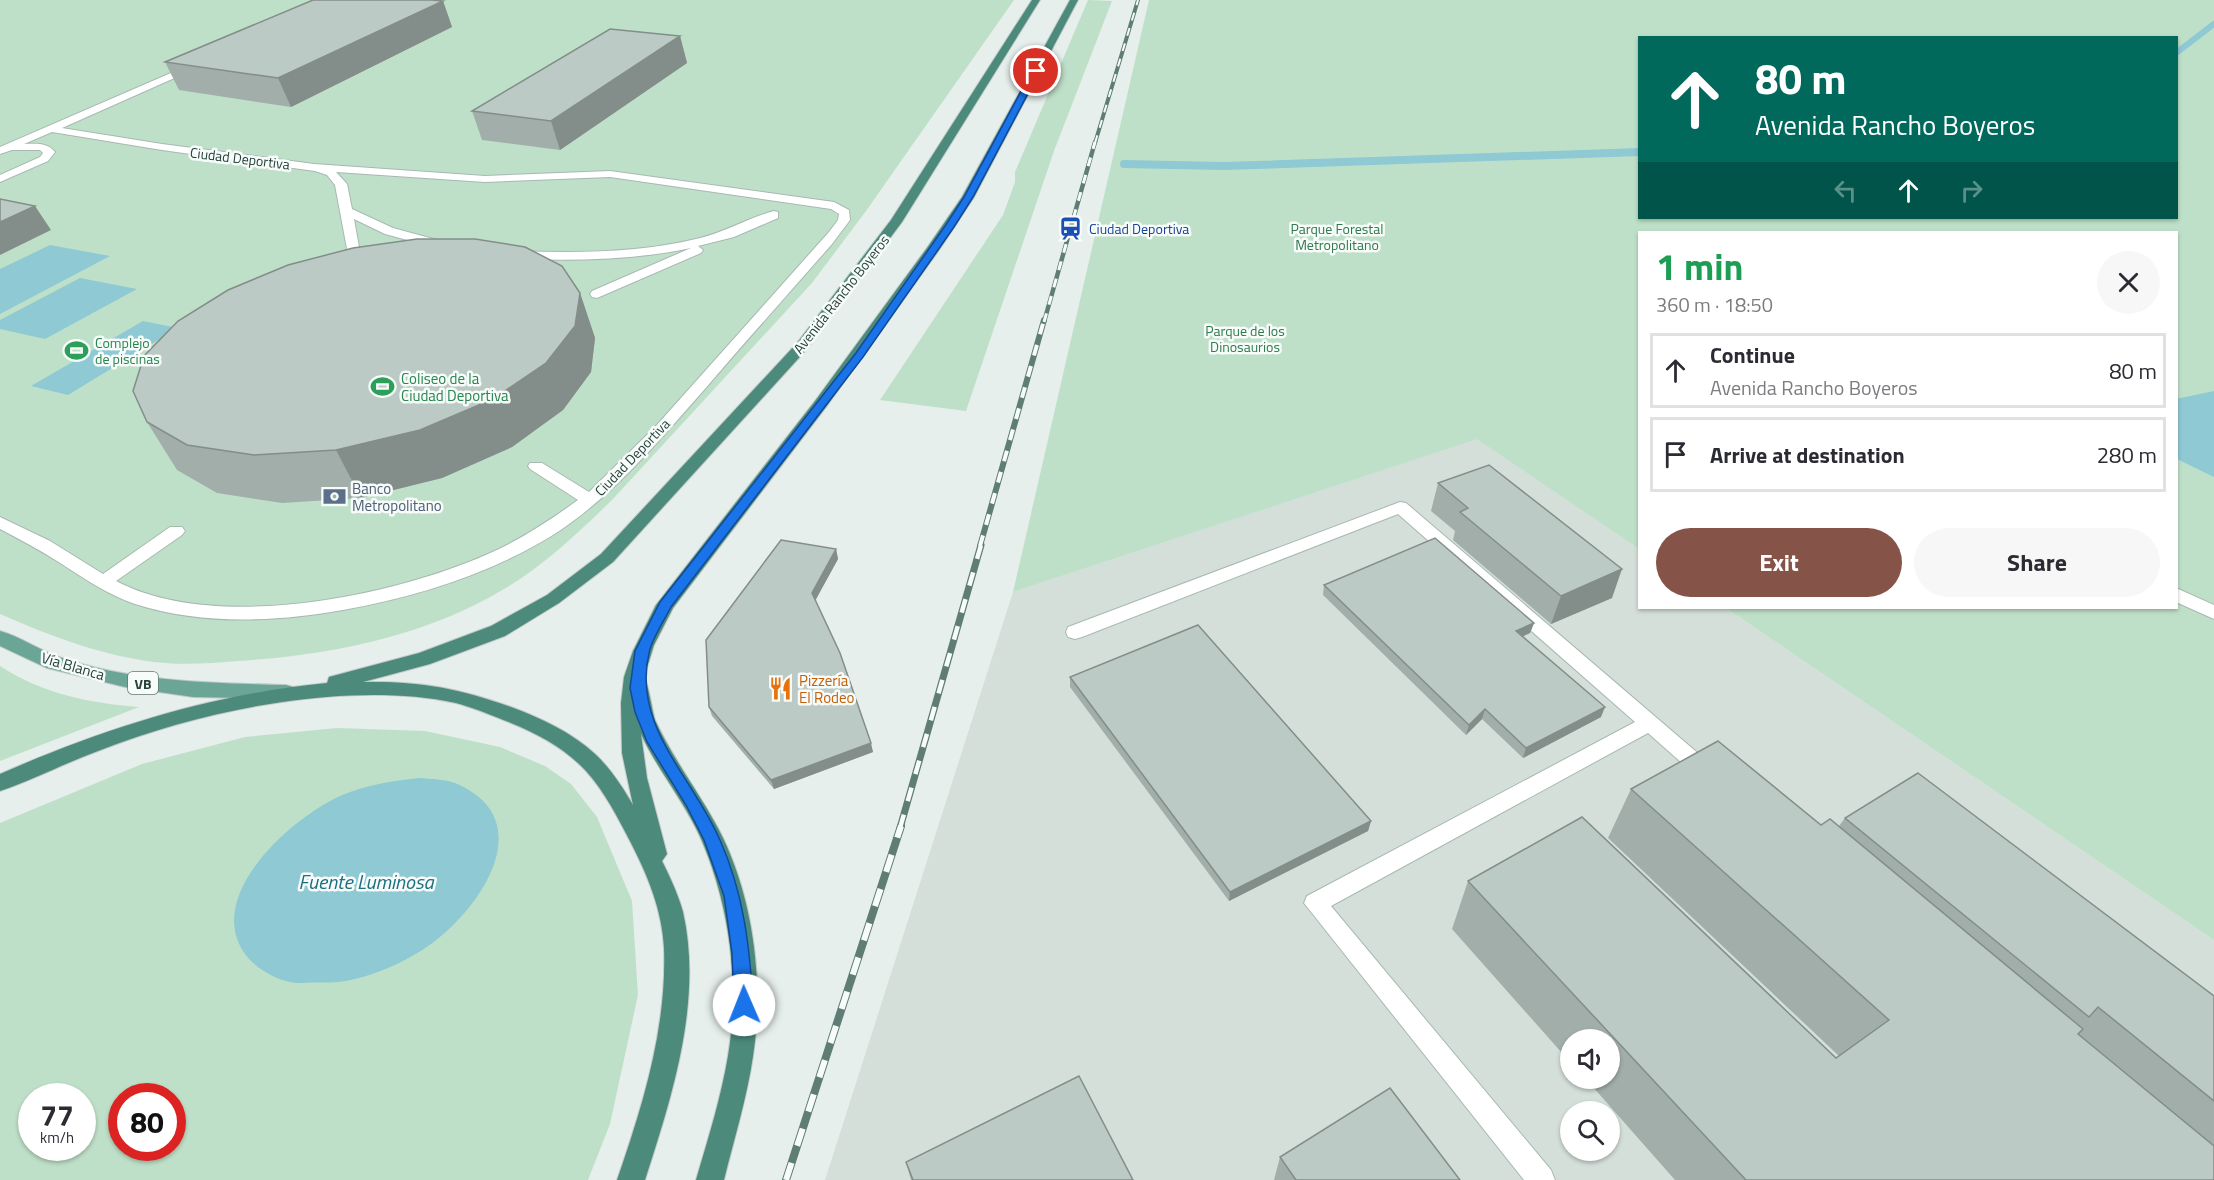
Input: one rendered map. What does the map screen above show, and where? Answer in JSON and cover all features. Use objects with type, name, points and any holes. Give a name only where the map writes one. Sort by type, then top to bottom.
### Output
[{"type":"highway","name":"Avenida Rancho Boyeros","points":[[293,693],[423,659],[498,631],[553,599],[607,558],[802,346],[897,222],[1036,0]]},
{"type":"highway","points":[[631,1180],[654,1112],[670,1040],[676,950],[630,742],[629,706],[642,651],[665,605],[860,355],[949,227],[968,197],[1072,3]]},
{"type":"highway","points":[[642,651],[637,688],[642,712],[652,738],[692,801],[712,840],[732,896],[741,953],[743,1038],[710,1180]]},
{"type":"highway","points":[[0,783],[132,729],[198,710],[293,693],[364,689],[419,691],[465,698],[553,733],[588,760],[609,785],[630,820],[665,894]]},
{"type":"main road","name":"Vía Blanca","points":[[0,638],[54,663],[125,680],[193,690],[293,693]]},
{"type":"lane","points":[[0,151],[204,62]]},
{"type":"lane","name":"Ciudad Deportiva","points":[[0,522],[49,548],[103,582],[141,599],[180,608],[217,612],[265,612],[344,603],[406,590],[465,571],[511,550],[589,500],[628,463],[837,232],[845,213],[834,206],[610,174],[485,179],[314,167],[173,149],[51,129]]},
{"type":"lane","points":[[0,151],[34,146],[48,149],[49,152],[44,159],[0,179]]},
{"type":"lane","points":[[314,167],[331,173],[341,184],[358,275]]},
{"type":"lane","points":[[506,254],[582,257],[641,252],[724,236],[774,215],[813,204]]},
{"type":"lane","points":[[348,212],[389,231],[455,248]]},
{"type":"lane","points":[[597,294],[774,215]]},
{"type":"lane","points":[[536,466],[589,500]]},
{"type":"lane","points":[[1075,632],[1400,507],[1721,785]]},
{"type":"lane","points":[[103,582],[177,531]]},
{"type":"lane","points":[[2178,595],[2214,613]]},
{"type":"lane","points":[[1541,1180],[1315,903],[1650,723]]},
{"type":"shaded area","points":[[1477,438],[1638,548],[1638,609],[1727,609],[2214,940],[2214,1180],[825,1180],[1013,592]]},
{"type":"green space","points":[[0,0],[1014,0],[866,211],[812,283],[613,499],[547,559],[519,580],[473,606],[442,620],[376,641],[307,654],[183,664],[143,660],[101,651],[40,631],[0,614]]},
{"type":"green space","points":[[1088,0],[1112,1],[1054,151],[966,411],[880,400],[1003,215],[1015,182],[1015,172]]},
{"type":"green space","name":"Parque Forestal Metropolitano","points":[[1149,0],[2214,0],[2214,940],[1727,609],[2178,609],[2178,231],[1638,231],[1638,548],[1477,439],[1013,592]]},
{"type":"green space","points":[[0,666],[33,684],[67,696],[139,707],[0,761]]},
{"type":"green space","points":[[337,728],[425,731],[500,747],[545,766],[571,784],[597,817],[632,901],[638,995],[610,1124],[588,1180],[0,1180],[0,823],[142,764],[245,737]]},
{"type":"water","points":[[50,245],[110,256],[0,314],[0,269]]},
{"type":"water","points":[[80,278],[137,289],[45,339],[0,329],[0,320]]},
{"type":"water","points":[[143,321],[178,328],[68,395],[31,386]]},
{"type":"water","points":[[2214,391],[2214,477],[2178,459],[2178,399]]},
{"type":"water","name":"Fuente Luminosa","points":[[419,778],[455,783],[481,799],[495,818],[499,840],[494,863],[484,886],[468,908],[450,928],[421,951],[399,963],[363,977],[339,982],[295,983],[274,977],[255,965],[237,937],[235,913],[242,889],[256,865],[275,843],[319,807],[340,796],[379,784]]},
{"type":"building","points":[[313,0],[443,1],[278,78],[165,62]]},
{"type":"building","points":[[610,29],[680,36],[551,121],[472,111]]},
{"type":"building","points":[[0,199],[35,206],[0,222]]},
{"type":"building","name":"Coliseo de la Ciudad Deportiva","points":[[417,239],[475,239],[525,247],[562,266],[580,293],[575,326],[546,363],[493,399],[420,430],[336,450],[254,455],[187,445],[147,422],[133,391],[144,356],[178,321],[228,290],[288,265],[353,248]]},
{"type":"building","points":[[1489,465],[1622,569],[1561,596],[1460,512],[1468,508],[1438,483]]},
{"type":"building","points":[[1435,538],[1534,623],[1516,631],[1605,707],[1526,748],[1485,709],[1469,725],[1324,585]]},
{"type":"building","name":"Pizzería El Rodeo","points":[[781,540],[836,549],[812,593],[840,653],[871,743],[771,780],[709,707],[706,640]]},
{"type":"building","points":[[1198,625],[1371,821],[1230,892],[1070,677]]},
{"type":"building","points":[[1718,741],[1821,825],[1830,819],[2083,1029],[2078,1034],[2214,1146],[2214,1180],[1746,1180],[1620,1044],[1620,1029],[1606,1029],[1468,881],[1582,817],[1836,1058],[1889,1020],[1631,789]]},
{"type":"building","points":[[1918,773],[2214,996],[2214,1101],[2098,1007],[2089,1017],[1845,818]]},
{"type":"building","points":[[1079,1076],[1133,1180],[913,1180],[906,1162]]},
{"type":"building","points":[[1390,1088],[1460,1180],[1296,1180],[1280,1157]]},
{"type":"waterway","points":[[2178,51],[2214,24]]},
{"type":"waterway","points":[[1124,164],[1224,166],[1638,152]]},
{"type":"railway","points":[[1095,143],[1138,0]]},
{"type":"railway","points":[[1044,322],[1095,142]]},
{"type":"railway","points":[[980,546],[1044,320]]},
{"type":"railway","points":[[900,828],[981,545]]},
{"type":"railway","points":[[786,1180],[901,826]]},
{"type":"place","name":"Ciudad Deportiva","points":[[1071,228]]},
{"type":"place","name":"Complejo de piscinas","points":[[77,350]]},
{"type":"place","name":"Coliseo de la Ciudad Deportiva","points":[[383,387]]},
{"type":"place","name":"Banco Metropolitano","points":[[334,497]]},
{"type":"place","name":"Pizzería El Rodeo","points":[[781,689]]},
{"type":"route","points":[[744,1005],[741,953],[732,896],[712,840],[692,801],[652,738],[642,712],[637,688],[642,651],[665,605],[860,355],[949,227],[968,197],[1036,71]]},
{"type":"park label","name":"Parque de los Dinosaurios","points":[[1245,338]]}]
